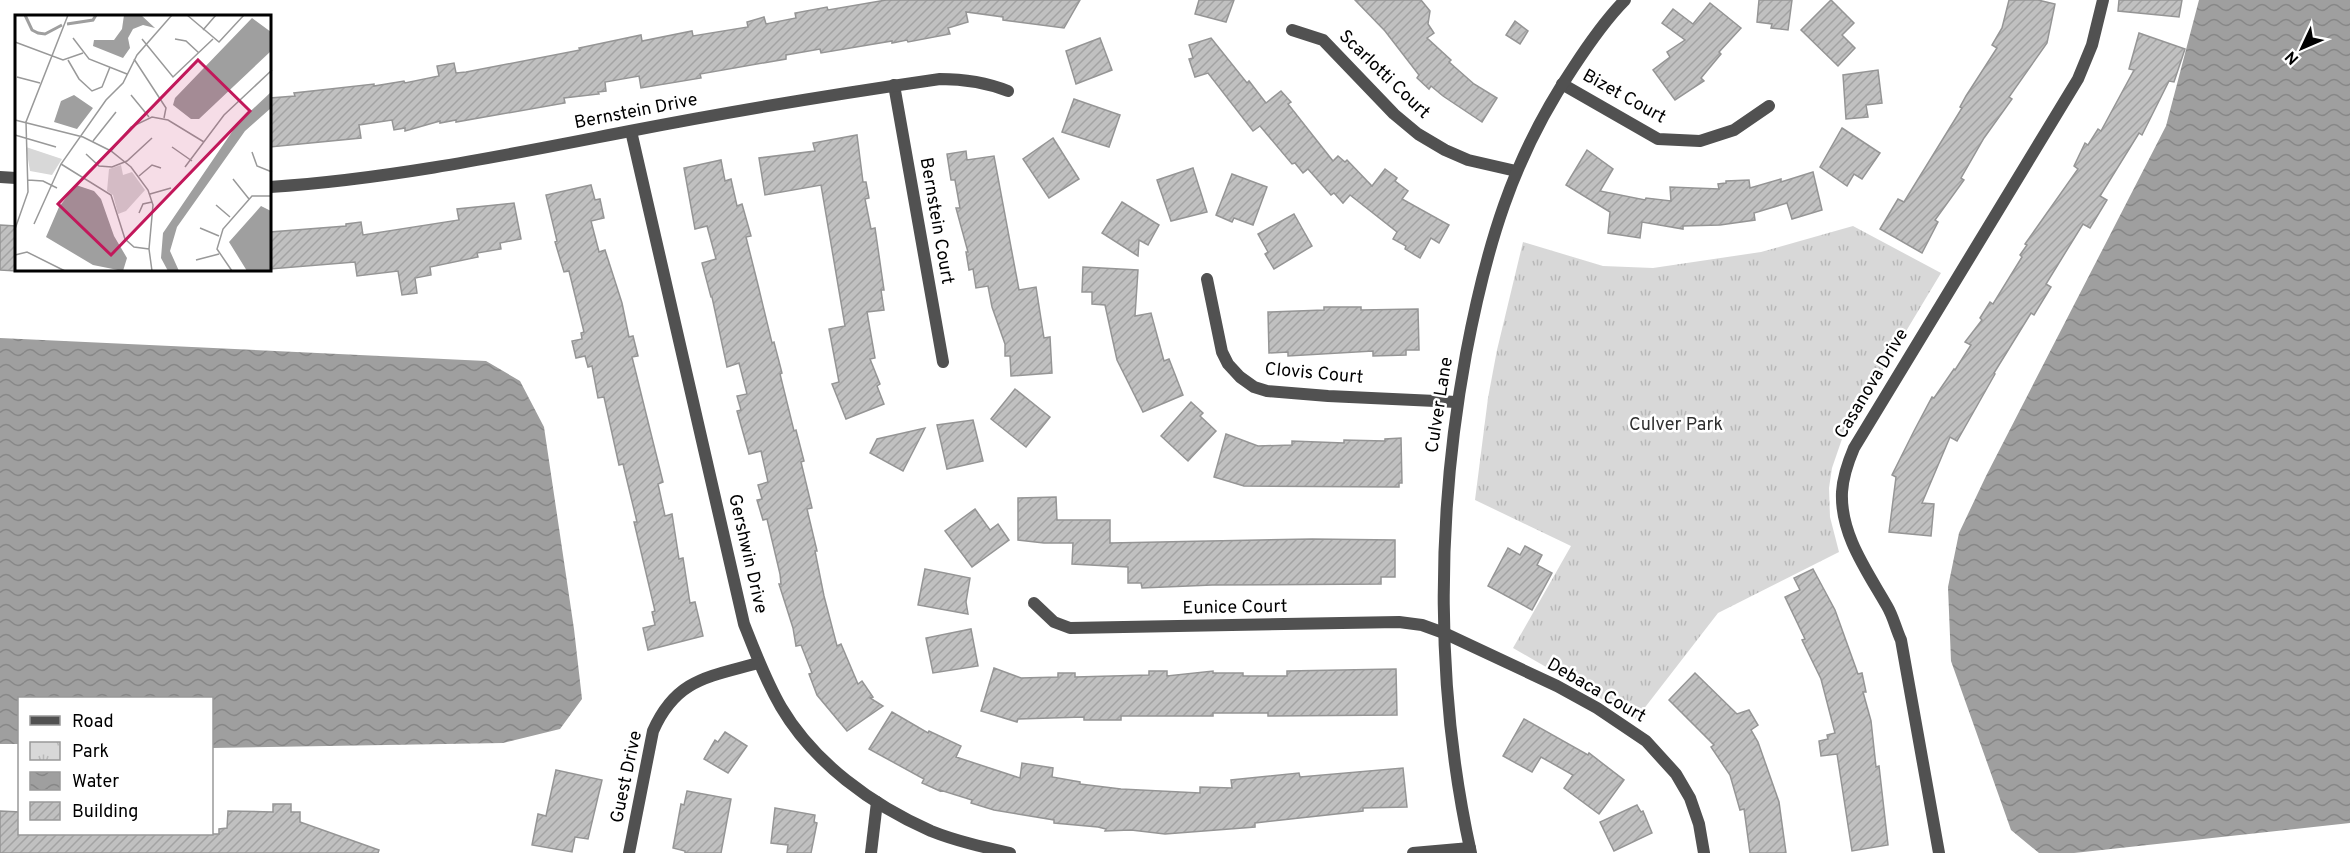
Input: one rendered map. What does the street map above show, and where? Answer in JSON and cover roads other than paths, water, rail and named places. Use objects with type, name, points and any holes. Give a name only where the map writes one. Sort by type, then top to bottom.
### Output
[{"type":"street","name":"Culver Lane","points":[[1470,850],[1449,713],[1444,633],[1444,540],[1457,402],[1477,295],[1497,220],[1516,171],[1541,118],[1562,84],[1582,53],[1625,0]]},
{"type":"street","name":"Casanova Drive","points":[[1939,853],[1901,640],[1888,609],[1864,567],[1848,532],[1842,492],[1846,469],[1854,448],[2078,79],[2092,45],[2103,0]]},
{"type":"street","name":"Scarlotti Court","points":[[1292,30],[1323,40],[1394,114],[1418,134],[1444,150],[1468,160],[1516,171]]},
{"type":"street","name":"Bernstein Drive","points":[[272,187],[321,184],[452,165],[894,85],[940,79],[961,79],[988,83],[1008,90]]},
{"type":"street","name":"Bizet Court","points":[[1562,84],[1658,139],[1700,141],[1734,130],[1769,106]]},
{"type":"street","name":"Bernstein Court","points":[[894,85],[943,362]]},
{"type":"street","name":"Gershwin Drive","points":[[631,131],[744,624],[758,663],[782,708],[796,728],[822,758],[876,802],[933,831],[970,844],[1010,853]]},
{"type":"street","points":[[0,177],[15,178]]},
{"type":"street","name":"Clovis Court","points":[[1207,279],[1222,352],[1228,364],[1254,387],[1267,391],[1318,395],[1457,402]]},
{"type":"street","name":"Eunice Court","points":[[1034,603],[1054,622],[1070,628],[1399,622],[1422,625],[1444,633]]},
{"type":"street","name":"Debaca Court","points":[[1444,633],[1557,686],[1597,708],[1646,741],[1676,774],[1690,798],[1699,824],[1704,853]]},
{"type":"street","name":"Guest Drive","points":[[629,853],[653,731],[661,713],[673,697],[692,683],[758,663]]},
{"type":"street","points":[[871,853],[876,802]]},
{"type":"street","points":[[1413,853],[1470,850]]},
{"type":"water","points":[[2199,0],[2350,0],[2350,823],[2074,853],[2039,853],[2011,830],[1951,661],[1948,587],[1959,533],[2166,126]]},
{"type":"water","points":[[0,338],[486,361],[520,381],[544,427],[574,629],[582,699],[560,729],[503,743],[213,748],[213,697],[18,697],[18,744],[0,744]]},
{"type":"park label","name":"Culver Park","points":[[1676,425]]}]
